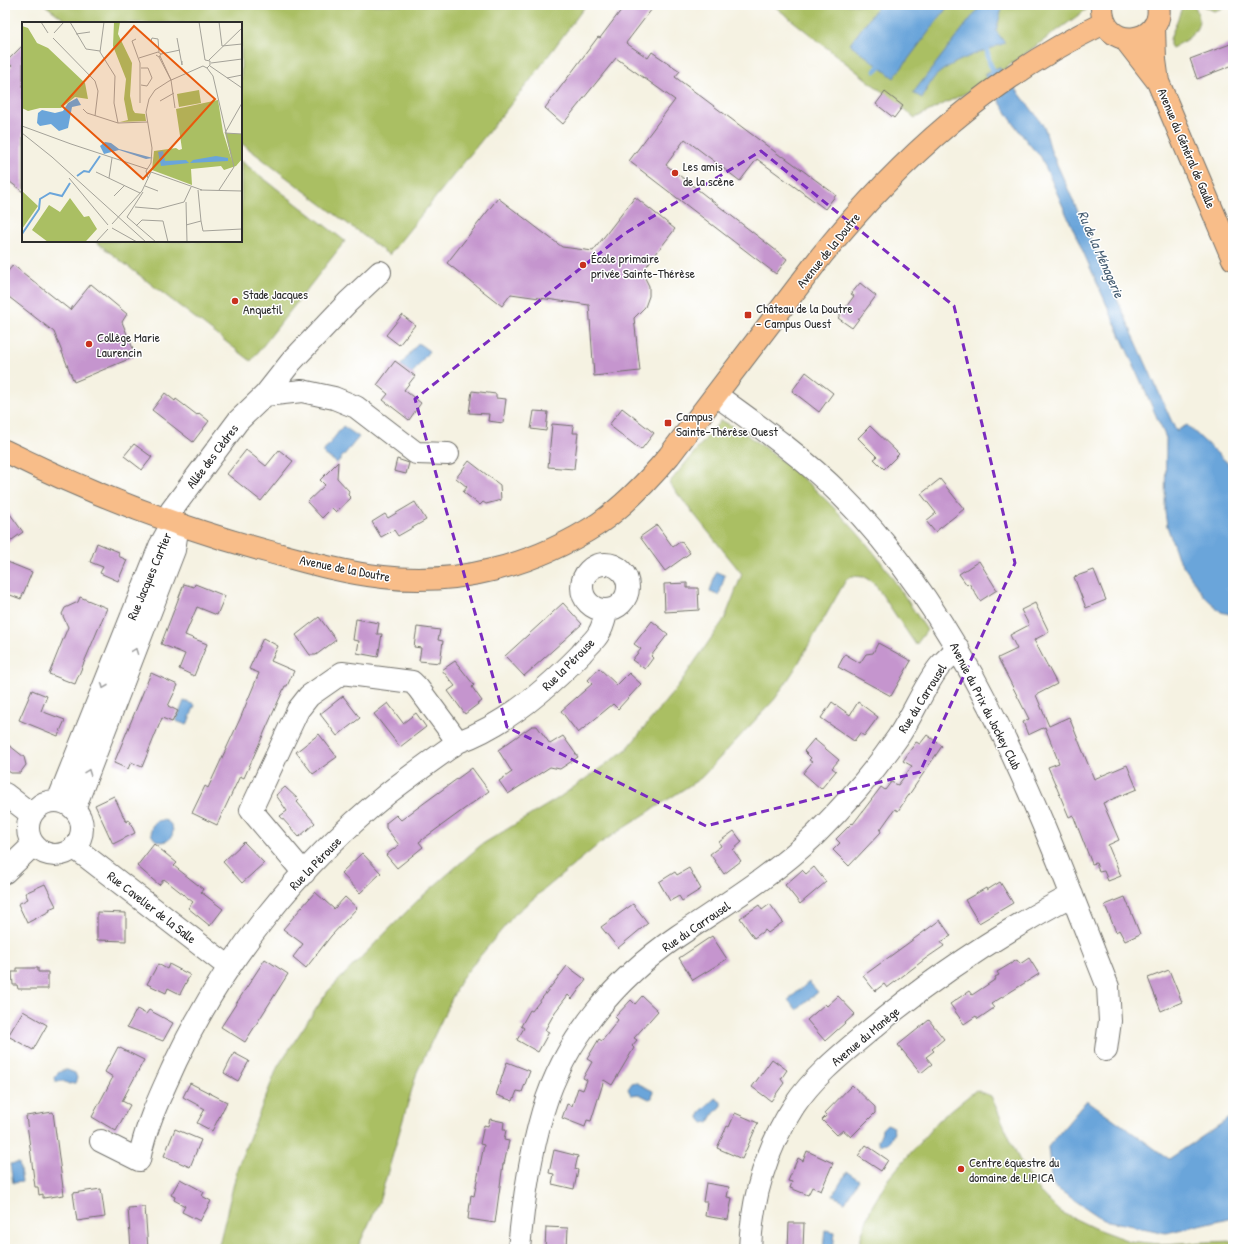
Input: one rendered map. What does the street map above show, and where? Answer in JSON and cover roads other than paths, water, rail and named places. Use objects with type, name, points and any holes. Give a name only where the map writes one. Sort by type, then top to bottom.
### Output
[{"type":"main road","points":[[1124,38],[1132,39],[1141,37],[1158,11]]},
{"type":"main road","name":"Avenue du Général de Gaulle","points":[[1158,11],[1155,60],[1158,82]]},
{"type":"main road","name":"Avenue du Général de Gaulle","points":[[1103,14],[1116,35],[1124,38],[1158,82],[1233,259]]},
{"type":"main road","name":"Avenue de la Doutre","points":[[5,451],[110,500],[172,524],[229,541],[366,575],[402,579],[454,577],[490,571],[539,555],[598,523],[630,496],[662,464],[846,226],[903,164],[981,98],[1103,14]]},
{"type":"street","name":"Allée des Cèdres","points":[[172,524],[171,511],[238,422],[265,395],[291,362],[348,302],[380,272]]},
{"type":"street","points":[[291,362],[302,391]]},
{"type":"street","points":[[265,395],[302,391],[334,398],[356,407],[416,453],[448,454]]},
{"type":"street","name":"Avenue du Prix du Jockey Club","points":[[716,394],[790,450],[840,494],[895,557],[958,648],[1016,760],[1108,987],[1110,1021],[1106,1050]]},
{"type":"street","name":"Rue Jacques Cartier","points":[[66,805],[174,550],[176,537],[172,524]]},
{"type":"street","name":"Rue la Pérouse","points":[[101,1141],[139,1160],[144,1134],[162,1090],[203,1008],[229,967],[265,916],[304,873],[386,794],[458,742],[505,717],[530,701],[550,684],[600,633],[607,610]]},
{"type":"street","name":"Rue du Carrousel","points":[[519,1249],[524,1203],[543,1111],[559,1070],[575,1039],[618,987],[644,962],[677,937],[746,892],[814,836],[850,797],[898,737],[939,667],[958,648]]},
{"type":"street","points":[[304,873],[251,810],[298,710],[309,696],[342,673],[412,682],[458,742]]},
{"type":"street","points":[[5,794],[31,814]]},
{"type":"street","points":[[43,804],[66,805],[79,816],[82,832],[74,848],[67,853],[58,856],[40,852],[33,845],[27,830],[31,814],[43,804]]},
{"type":"street","points":[[5,872],[33,845]]},
{"type":"street","name":"Rue Cavelier de la Salle","points":[[74,848],[229,967]]},
{"type":"street","name":"Avenue du Manège","points":[[750,1249],[754,1209],[764,1166],[788,1116],[812,1083],[833,1062],[870,1030],[943,973],[996,939],[1072,895]]},
{"type":"water","points":[[879,5],[949,5],[894,78],[850,44]]},
{"type":"water","points":[[981,5],[1003,5],[996,31],[1005,43],[947,67],[933,79],[922,98],[913,93]]},
{"type":"water","points":[[999,67],[1045,129],[1051,151],[1176,431],[1187,425],[1233,468],[1233,615],[1221,612],[1204,596],[1178,558],[1167,526],[1165,512],[1166,438],[1041,157],[1017,129],[984,74]]},
{"type":"water","points":[[418,343],[429,351],[412,374],[401,365]]},
{"type":"water","points":[[343,426],[359,437],[337,463],[324,454],[324,451]]},
{"type":"water","points":[[716,572],[725,575],[719,595],[710,592]]},
{"type":"water","points":[[184,701],[195,705],[187,725],[176,721]]},
{"type":"water","points":[[162,820],[166,821],[172,827],[172,835],[166,841],[162,842],[158,841],[152,835],[151,831],[152,827],[158,821]]},
{"type":"water","points":[[809,982],[818,992],[797,1010],[788,1000]]},
{"type":"water","points":[[67,1070],[75,1073],[77,1078],[75,1083],[69,1084],[63,1081],[55,1081],[54,1078],[58,1073]]},
{"type":"water","points":[[635,1082],[653,1091],[652,1098],[649,1099],[639,1094],[631,1095],[628,1089],[632,1083]]},
{"type":"water","points":[[715,1098],[721,1102],[721,1107],[714,1113],[709,1122],[703,1123],[699,1118],[700,1112]]},
{"type":"water","points":[[1087,1100],[1169,1159],[1233,1116],[1233,1217],[1166,1233],[1104,1220],[1052,1185],[1048,1147]]},
{"type":"water","points":[[887,1124],[892,1126],[894,1132],[889,1142],[882,1145],[878,1143],[878,1140],[882,1129]]},
{"type":"water","points":[[19,1163],[22,1182],[13,1183],[10,1164]]},
{"type":"water","points":[[847,1172],[859,1180],[845,1202],[833,1195]]},
{"type":"water","points":[[825,1230],[835,1232],[833,1249],[823,1249]]},
{"type":"waterway","name":"Ru de la Ménagerie","points":[[985,43],[990,64],[996,75]]},
{"type":"waterway","points":[[875,71],[882,62]]},
{"type":"place","name":"Les amis de la scène","points":[[675,173]]},
{"type":"place","name":"École primaire privée Sainte-Thérèse","points":[[583,265]]},
{"type":"place","name":"Stade Jacques Anquetil","points":[[235,301]]},
{"type":"place","name":"Château de la Doutre - Campus Ouest","points":[[748,315]]},
{"type":"place","name":"Collège Marie Laurencin","points":[[89,344]]},
{"type":"place","name":"Campus Sainte-Thérèse Ouest","points":[[668,423]]},
{"type":"place","name":"Centre équestre du domaine de LIPICA","points":[[961,1169]]}]
